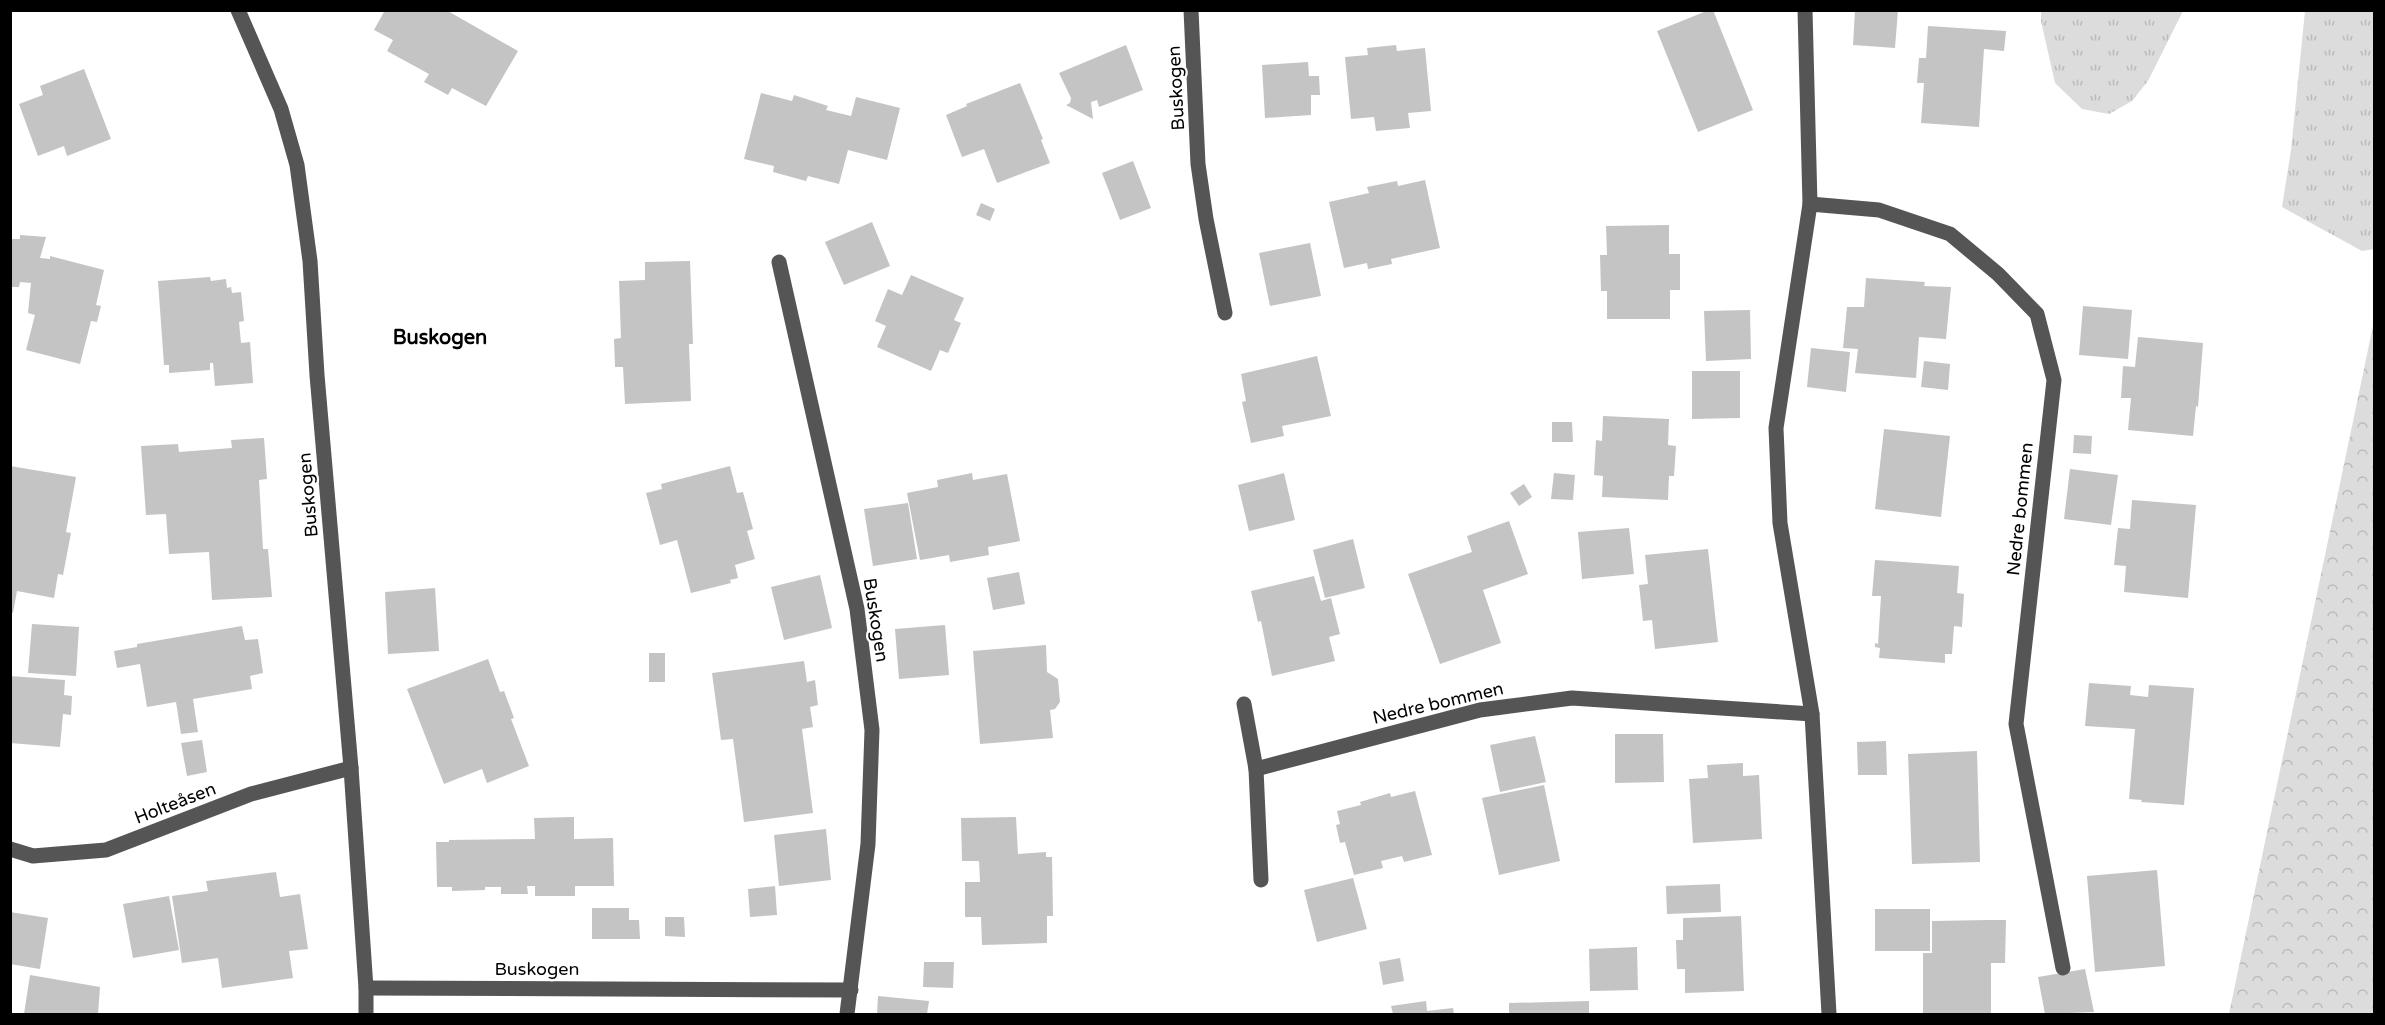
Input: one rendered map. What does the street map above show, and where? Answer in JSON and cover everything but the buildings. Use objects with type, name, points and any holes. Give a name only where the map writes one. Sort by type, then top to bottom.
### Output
[{"type":"street","name":"Buskogen","points":[[238,10],[281,109],[297,165],[310,261],[318,387],[351,768],[366,1014]]},
{"type":"street","name":"Buskogen","points":[[1191,10],[1198,164],[1225,313]]},
{"type":"street","points":[[1805,10],[1810,204],[1776,428],[1780,523],[1812,714],[1828,1014]]},
{"type":"street","name":"Nedre bommen","points":[[1810,204],[1880,210],[1950,234],[1998,274],[2037,314],[2054,380],[2016,724],[2063,968]]},
{"type":"street","name":"Buskogen","points":[[779,262],[857,609],[872,730],[868,844],[847,1014]]},
{"type":"street","name":"Nedre bommen","points":[[1256,769],[1480,710],[1572,698],[1812,714]]},
{"type":"street","points":[[1244,705],[1256,769],[1261,880]]},
{"type":"street","name":"Holteåsen","points":[[10,849],[33,856],[106,850],[251,794],[351,768]]},
{"type":"street","name":"Buskogen","points":[[366,988],[851,990]]},
{"type":"green space","points":[[2041,10],[2183,11],[2148,81],[2132,101],[2109,114],[2082,109],[2055,83],[2041,21]]},
{"type":"green space","points":[[2305,11],[2374,11],[2374,249],[2362,251],[2282,207],[2291,150]]},
{"type":"green space","points":[[2374,321],[2374,1014],[2229,1014]]},
{"type":"district","name":"Buskogen","points":[[440,338]]}]
